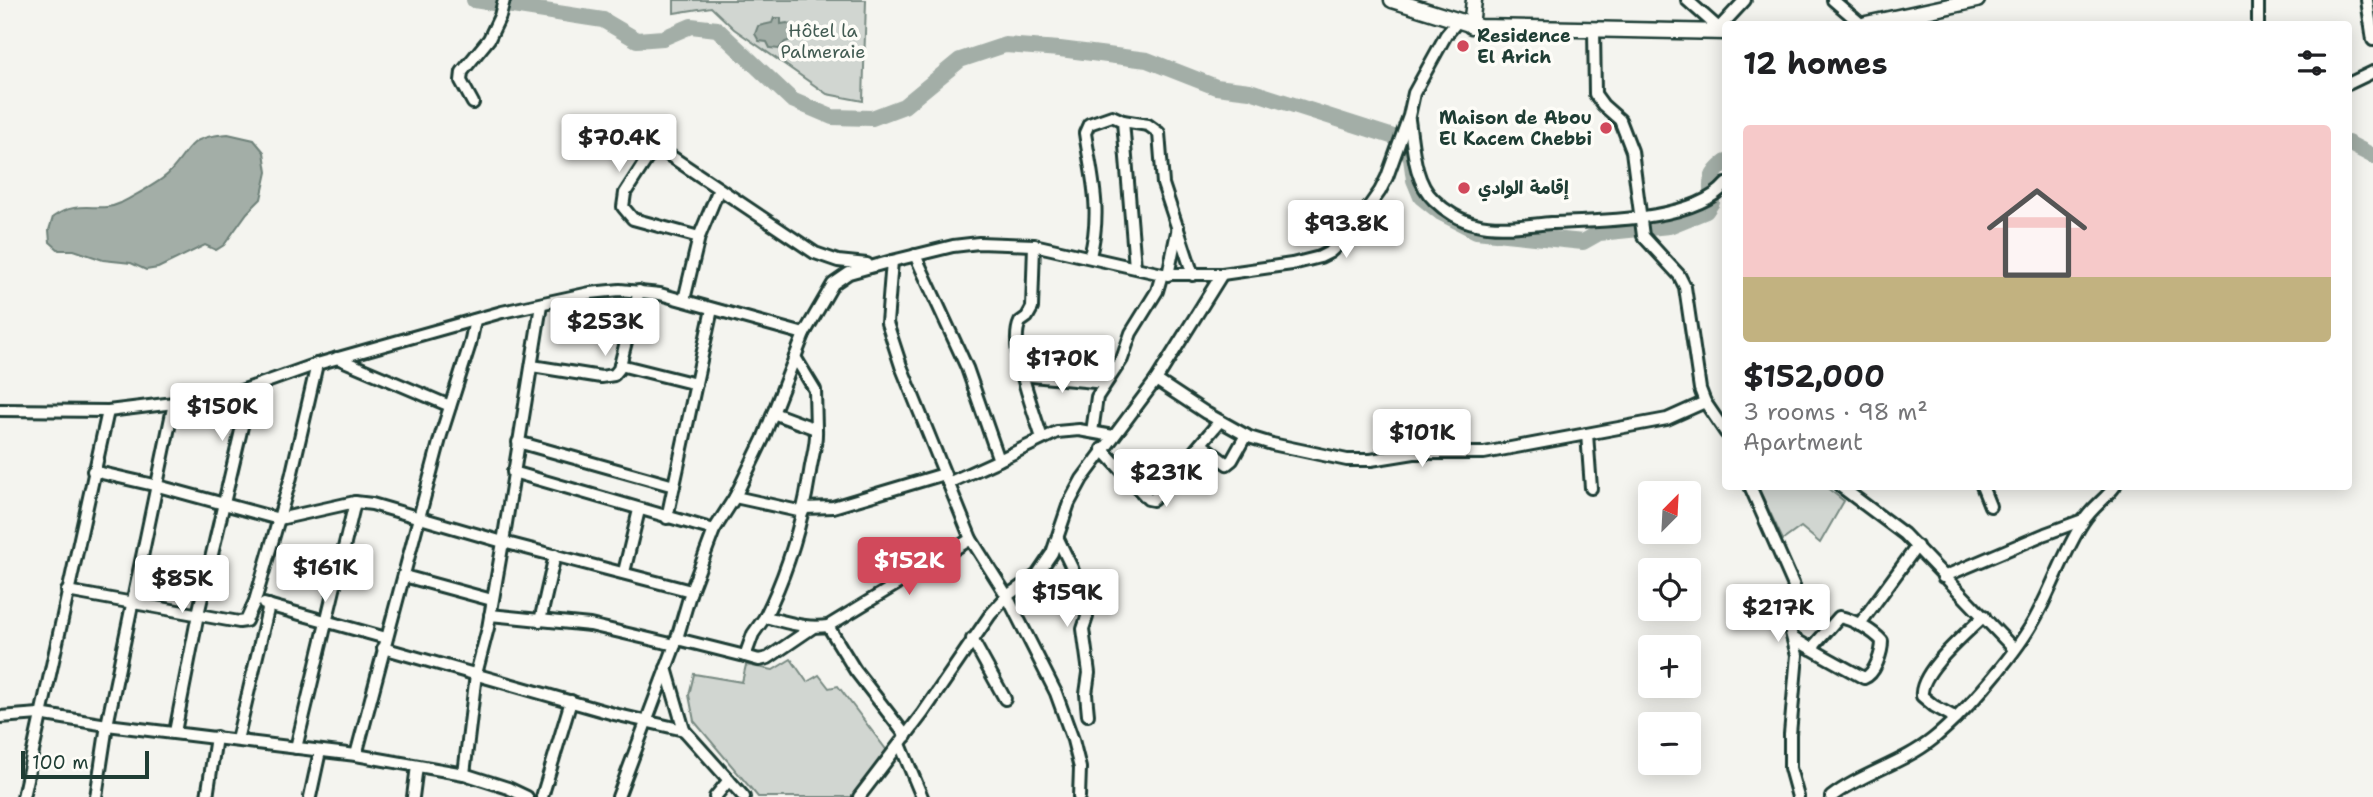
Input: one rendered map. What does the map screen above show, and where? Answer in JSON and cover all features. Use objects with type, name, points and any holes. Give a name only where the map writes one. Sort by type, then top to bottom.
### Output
[{"type":"main road","points":[[1392,0],[1469,25],[1722,31]]},
{"type":"main road","points":[[1469,25],[1474,0]]},
{"type":"main road","points":[[1878,21],[1977,0]]},
{"type":"street","points":[[472,103],[461,81],[462,72],[489,38],[500,16],[504,0]]},
{"type":"street","points":[[1687,0],[1722,30]]},
{"type":"street","points":[[1730,21],[1745,0]]},
{"type":"street","points":[[1833,0],[1858,21]]},
{"type":"street","points":[[2258,0],[2258,21]]},
{"type":"street","points":[[2367,0],[2373,40]]},
{"type":"street","points":[[618,797],[676,642],[691,591],[714,530],[735,498],[773,414],[804,334],[833,284],[849,273],[877,265],[979,243],[1034,244],[1165,274],[1193,275],[1222,274],[1307,261],[1330,252],[1349,235],[1368,211],[1387,177],[1409,116],[1414,93],[1446,35],[1469,25]]},
{"type":"street","points":[[1594,30],[1595,94],[1603,106],[1620,120],[1632,151],[1641,226],[1679,275],[1685,287],[1698,378],[1705,402],[1722,424]]},
{"type":"street","points":[[2352,83],[2373,72]]},
{"type":"street","points":[[1090,256],[1097,230],[1097,212],[1084,133],[1086,126],[1112,116],[1123,121],[1148,125],[1159,133],[1163,184],[1193,275]]},
{"type":"street","points":[[1409,116],[1413,148],[1423,186],[1433,199],[1464,220],[1480,225],[1641,226],[1710,198],[1722,188]]},
{"type":"street","points":[[1123,121],[1135,267]]},
{"type":"street","points":[[699,237],[633,219],[623,207],[625,193],[652,151],[666,153],[815,253],[838,261],[877,265]]},
{"type":"street","points":[[684,300],[699,237],[719,189]]},
{"type":"street","points":[[1092,432],[1095,401],[1122,359],[1131,333],[1157,291],[1165,274],[1178,227]]},
{"type":"street","points":[[1034,244],[1032,309],[1017,328],[1022,375],[1042,438]]},
{"type":"street","points":[[915,255],[967,368],[999,460]]},
{"type":"street","points":[[892,261],[887,316],[889,330],[971,539],[1007,596],[1056,693],[1080,768],[1079,797]]},
{"type":"street","points":[[859,797],[903,740],[972,639],[1007,596],[1037,575],[1052,553],[1073,494],[1102,449],[1156,380],[1222,274]]},
{"type":"street","points":[[0,410],[108,411],[174,403],[251,388],[317,364],[475,320],[590,293],[620,290],[684,300],[804,334]]},
{"type":"street","points":[[532,366],[609,378],[614,375],[620,365],[639,291]]},
{"type":"street","points":[[464,774],[476,674],[503,541],[541,304]]},
{"type":"street","points":[[667,518],[712,309]]},
{"type":"street","points":[[356,755],[475,320]]},
{"type":"street","points":[[745,656],[752,634],[765,617],[781,585],[803,510],[817,429],[815,390],[795,357]]},
{"type":"street","points":[[337,359],[450,406]]},
{"type":"street","points":[[67,591],[239,622],[246,621],[256,601],[299,448],[317,364]]},
{"type":"street","points":[[620,365],[696,384]]},
{"type":"street","points":[[1022,375],[1105,383]]},
{"type":"street","points":[[1156,380],[1245,435],[1330,457],[1371,460],[1404,454],[1484,453],[1667,419],[1705,402]]},
{"type":"street","points":[[175,732],[222,504],[251,388]]},
{"type":"street","points":[[96,797],[107,725],[174,403]]},
{"type":"street","points":[[23,797],[39,714],[108,411]]},
{"type":"street","points":[[773,414],[817,429]]},
{"type":"street","points":[[1102,449],[1150,500],[1164,488],[1220,421]]},
{"type":"street","points":[[735,498],[803,510],[833,507],[946,479],[999,460],[1042,438],[1069,430],[1112,436]]},
{"type":"street","points":[[1587,434],[1591,488]]},
{"type":"street","points":[[1201,444],[1227,464],[1232,460],[1245,435]]},
{"type":"street","points":[[518,442],[674,485]]},
{"type":"street","points":[[93,471],[279,519],[355,502],[420,517],[691,591]]},
{"type":"street","points":[[513,472],[714,530]]},
{"type":"street","points":[[1752,490],[1792,579],[1794,592],[1787,618],[1797,665],[1790,734],[1790,768],[1798,797]]},
{"type":"street","points":[[1845,490],[1916,546],[2014,649]]},
{"type":"street","points":[[1984,490],[1990,506]]},
{"type":"street","points":[[1831,797],[1931,741],[1956,718],[2014,649],[2037,616],[2083,520],[2111,490]]},
{"type":"street","points":[[296,748],[355,502]]},
{"type":"street","points":[[624,572],[639,510]]},
{"type":"street","points":[[1943,577],[2083,520]]},
{"type":"street","points":[[765,617],[812,628],[828,626],[971,539]]},
{"type":"street","points":[[1058,539],[1072,568],[1086,609],[1087,617],[1083,629],[1089,673],[1086,694],[1088,715]]},
{"type":"street","points":[[1859,625],[1916,546]]},
{"type":"street","points":[[540,621],[555,555]]},
{"type":"street","points":[[404,576],[492,600]]},
{"type":"street","points":[[256,601],[326,621],[476,674],[684,730]]},
{"type":"street","points":[[237,740],[269,605]]},
{"type":"street","points":[[490,615],[613,629],[759,660],[768,658],[812,628]]},
{"type":"street","points":[[1956,718],[1922,696],[1923,682],[1984,616]]},
{"type":"street","points":[[1793,638],[1811,649],[1867,678],[1872,673],[1882,641],[1859,625],[1839,617],[1811,649]]},
{"type":"street","points":[[828,626],[903,740],[922,797]]},
{"type":"street","points":[[972,639],[1005,699]]},
{"type":"street","points":[[666,668],[684,730],[744,797]]},
{"type":"street","points":[[542,797],[571,701]]},
{"type":"street","points":[[0,717],[39,714],[107,725],[356,755],[464,774],[524,796]]},
{"type":"street","points":[[207,797],[216,737]]},
{"type":"street","points":[[310,797],[320,751]]},
{"type":"street","points":[[413,797],[417,766]]},
{"type":"street","points":[[715,797],[729,780]]},
{"type":"green space","name":"Hôtel la Palmeraie","points":[[674,0],[866,0],[863,101],[827,94],[734,29],[711,7],[674,13]]},
{"type":"green space","points":[[1759,490],[1830,490],[1844,501],[1820,543],[1801,527],[1783,540]]},
{"type":"green space","points":[[791,659],[807,682],[819,675],[829,688],[838,686],[891,756],[862,797],[758,797],[694,721],[689,695],[694,674],[742,682],[746,665],[773,670]]},
{"type":"shaded area","points":[[774,18],[781,18],[781,24],[793,25],[797,33],[794,39],[785,42],[779,49],[770,48],[767,42],[759,41],[755,34],[758,26],[772,23]]},
{"type":"shaded area","points":[[228,134],[254,140],[264,152],[267,172],[261,199],[247,213],[224,245],[216,250],[205,245],[158,268],[146,270],[131,263],[103,260],[74,250],[59,250],[50,242],[49,230],[53,217],[72,208],[104,207],[121,203],[168,174],[197,141]]},
{"type":"waterway","points":[[474,0],[603,20],[637,40],[663,38],[691,26],[717,29],[792,100],[832,117],[872,118],[904,106],[960,60],[1005,45],[1147,60],[1216,87],[1250,91],[1397,138],[1410,151],[1414,180],[1421,197],[1441,213],[1476,231],[1583,242],[1599,233],[1669,226],[1706,211],[1712,202],[1713,175],[1722,165]]},
{"type":"waterway","points":[[2352,145],[2373,156]]},
{"type":"place","name":"Residence El Arich","points":[[1463,46]]},
{"type":"place","name":"Maison de Abou El Kacem Chebbi","points":[[1606,128]]},
{"type":"place","name":"إقامة الوادي","points":[[1464,188]]}]
